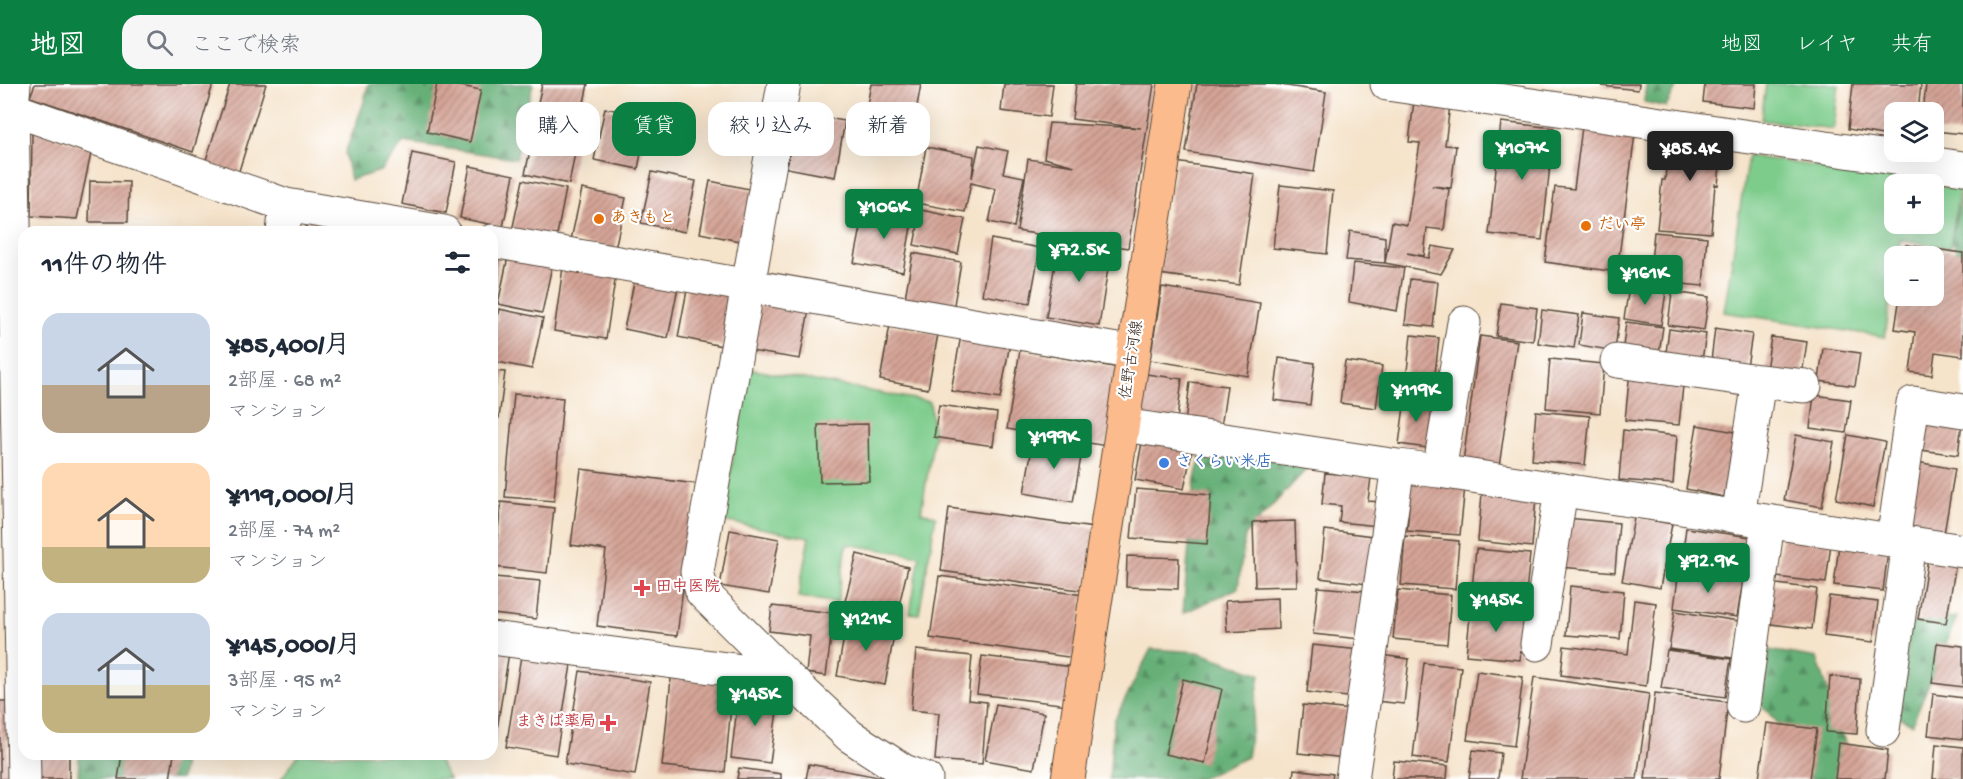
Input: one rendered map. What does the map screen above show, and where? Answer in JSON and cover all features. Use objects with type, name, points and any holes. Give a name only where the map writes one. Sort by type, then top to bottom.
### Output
[{"type":"main road","name":"佐野古河線","points":[[1068,779],[1175,84]]},
{"type":"street","points":[[783,84],[697,572],[702,592],[786,677],[850,736],[915,777]]},
{"type":"street","points":[[1387,84],[1498,92],[1963,168]]},
{"type":"street","points":[[18,718],[15,688],[9,101],[284,219],[370,226]]},
{"type":"street","points":[[498,242],[1134,353]]},
{"type":"street","points":[[1439,471],[1464,323]]},
{"type":"street","points":[[1617,361],[1805,386]]},
{"type":"street","points":[[1743,706],[1759,381]]},
{"type":"street","points":[[1883,730],[1913,404],[1963,411]]},
{"type":"street","points":[[1123,424],[1963,551]]},
{"type":"street","points":[[1352,779],[1398,466]]},
{"type":"street","points":[[1537,644],[1561,490]]},
{"type":"street","points":[[498,639],[786,677]]},
{"type":"street","points":[[22,760],[24,779]]},
{"type":"green space","points":[[368,84],[428,84],[426,90],[430,84],[533,84],[529,102],[516,102],[516,159],[404,142],[380,171],[350,180],[345,153],[364,102]]},
{"type":"green space","points":[[1646,84],[1678,84],[1666,107],[1644,102]]},
{"type":"green space","points":[[1766,84],[1839,84],[1834,129],[1761,120]]},
{"type":"green space","points":[[1748,156],[1884,177],[1884,234],[1944,234],[1944,187],[1959,189],[1950,248],[1900,240],[1899,246],[1884,246],[1884,306],[1889,306],[1885,337],[1724,312]]},
{"type":"green space","points":[[1963,185],[1963,260],[1951,241]]},
{"type":"green space","points":[[749,369],[930,402],[934,437],[921,512],[936,516],[919,614],[910,613],[920,556],[847,544],[837,603],[798,597],[809,537],[722,521]]},
{"type":"green space","points":[[1203,449],[1313,462],[1245,535],[1238,588],[1183,613],[1195,478]]},
{"type":"green space","points":[[1957,617],[1912,724],[1898,717],[1910,624]]},
{"type":"green space","points":[[1151,649],[1198,652],[1260,674],[1247,757],[1200,779],[1109,779],[1114,721]]},
{"type":"green space","points":[[1769,650],[1817,658],[1857,779],[1809,779],[1812,759],[1761,705]]},
{"type":"green space","points":[[79,760],[184,760],[181,779],[78,779]]},
{"type":"green space","points":[[295,760],[436,760],[449,779],[281,779]]},
{"type":"building","points":[[35,84],[213,84],[193,152],[30,97]]},
{"type":"building","points":[[230,84],[266,84],[238,174],[205,163]]},
{"type":"building","points":[[437,84],[451,84],[481,90],[470,142],[427,132]]},
{"type":"building","points":[[542,84],[588,84],[584,102],[538,102]]},
{"type":"building","points":[[871,84],[921,84],[918,102],[868,102]]},
{"type":"building","points":[[1004,84],[1053,84],[1049,117],[1001,111]]},
{"type":"building","points":[[1076,84],[1154,84],[1128,248],[1017,231],[1028,159],[1075,166],[1044,158],[1049,123],[1141,128],[1072,119]]},
{"type":"building","points":[[1197,84],[1274,84],[1326,92],[1314,172],[1186,152]]},
{"type":"building","points":[[1603,84],[1639,84],[1638,90],[1602,86]]},
{"type":"building","points":[[1705,84],[1756,84],[1754,108],[1703,102]]},
{"type":"building","points":[[1853,84],[1921,84],[1919,102],[1884,102],[1884,135],[1848,129]]},
{"type":"building","points":[[1926,84],[1963,84],[1963,134],[1944,132],[1944,102],[1924,102]]},
{"type":"building","points":[[1414,101],[1450,105],[1445,145],[1456,146],[1451,188],[1432,186],[1449,189],[1444,230],[1427,228],[1424,256],[1407,253],[1429,258],[1432,246],[1455,250],[1441,274],[1385,263],[1392,222],[1407,225],[1420,143],[1409,142]]},
{"type":"building","points":[[605,108],[612,109],[612,156],[640,156],[638,169],[594,160],[595,156],[600,156],[600,132]]},
{"type":"building","points":[[834,119],[845,121],[835,177],[787,168],[789,156],[834,156]]},
{"type":"building","points":[[1501,122],[1554,128],[1542,240],[1489,234]]},
{"type":"building","name":"だい亭","points":[[1582,127],[1635,134],[1617,272],[1545,262],[1555,187],[1574,189]]},
{"type":"building","points":[[32,130],[92,149],[77,219],[31,216]]},
{"type":"building","points":[[1669,131],[1723,136],[1718,185],[1715,184],[1711,233],[1657,229],[1662,180],[1665,180]]},
{"type":"building","points":[[979,145],[1008,151],[1003,173],[1024,177],[1014,227],[989,222],[996,189],[971,183],[965,212],[916,203],[924,156],[930,156],[930,148],[974,156],[972,178]]},
{"type":"building","points":[[412,153],[456,162],[446,213],[402,204]]},
{"type":"building","points":[[529,156],[574,156],[569,184],[525,174]]},
{"type":"building","points":[[1176,162],[1255,174],[1239,285],[1159,274]]},
{"type":"building","points":[[470,166],[514,175],[503,227],[460,218]]},
{"type":"building","points":[[652,172],[696,181],[685,232],[641,223]]},
{"type":"building","points":[[523,180],[566,189],[556,240],[512,231]]},
{"type":"building","points":[[90,181],[129,182],[128,222],[89,222]]},
{"type":"building","points":[[710,181],[754,190],[744,242],[700,233]]},
{"type":"building","points":[[1280,185],[1333,191],[1327,254],[1273,248]]},
{"type":"building","name":"あきもと","points":[[582,189],[626,198],[615,249],[571,240]]},
{"type":"building","points":[[865,207],[913,216],[903,272],[854,263]]},
{"type":"building","points":[[921,210],[965,219],[958,254],[914,245]]},
{"type":"building","points":[[308,217],[334,226],[306,226]]},
{"type":"building","points":[[1350,231],[1385,237],[1385,263],[1346,260]]},
{"type":"building","points":[[1654,232],[1707,237],[1703,286],[1649,281]]},
{"type":"building","points":[[991,239],[1040,248],[1030,303],[982,295]]},
{"type":"building","points":[[1059,240],[1111,249],[1099,326],[1046,317]]},
{"type":"building","points":[[1944,250],[1963,253],[1963,356],[1935,352],[1932,375],[1910,372],[1915,332],[1895,329],[1898,306],[1944,306]]},
{"type":"building","points":[[509,252],[553,261],[542,313],[498,304]]},
{"type":"building","points":[[913,253],[961,262],[952,317],[903,309]]},
{"type":"building","points":[[1353,263],[1404,268],[1397,311],[1349,302]]},
{"type":"building","points":[[563,267],[616,274],[606,339],[554,331]]},
{"type":"building","points":[[635,278],[678,287],[668,338],[624,329]]},
{"type":"building","points":[[1410,279],[1438,282],[1433,327],[1405,324]]},
{"type":"building","points":[[688,285],[732,294],[722,346],[678,337]]},
{"type":"building","points":[[1162,287],[1260,303],[1248,376],[1150,360]]},
{"type":"building","points":[[1629,287],[1666,292],[1661,325],[1624,319]]},
{"type":"building","points":[[1672,292],[1709,297],[1704,330],[1668,325]]},
{"type":"building","points":[[761,295],[810,304],[800,359],[751,351]]},
{"type":"building","points":[[1501,303],[1537,308],[1533,341],[1496,336]]},
{"type":"building","points":[[499,309],[543,318],[532,369],[498,362]]},
{"type":"building","points":[[1542,310],[1579,315],[1574,348],[1538,343]]},
{"type":"building","points":[[1583,313],[1619,318],[1615,351],[1579,345]]},
{"type":"building","points":[[1626,322],[1663,327],[1658,360],[1622,355]]},
{"type":"building","points":[[890,325],[938,334],[928,389],[880,380]]},
{"type":"building","points":[[1715,328],[1752,334],[1747,367],[1711,361]]},
{"type":"building","points":[[1669,329],[1706,334],[1701,367],[1665,361]]},
{"type":"building","points":[[961,335],[1010,343],[1000,399],[951,391]]},
{"type":"building","points":[[1411,335],[1439,338],[1434,383],[1406,380]]},
{"type":"building","points":[[1480,336],[1517,341],[1499,467],[1463,462]]},
{"type":"building","points":[[1771,337],[1807,342],[1802,375],[1766,370]]},
{"type":"building","points":[[1823,348],[1860,353],[1855,386],[1819,381]]},
{"type":"building","points":[[1020,350],[1119,368],[1106,446],[1007,429]]},
{"type":"building","points":[[1279,358],[1315,363],[1310,405],[1274,400]]},
{"type":"building","points":[[1550,359],[1604,364],[1600,413],[1546,408]]},
{"type":"building","points":[[1345,361],[1382,366],[1376,408],[1340,403]]},
{"type":"building","points":[[498,371],[505,372],[498,418]]},
{"type":"building","points":[[1630,371],[1684,376],[1679,425],[1625,420]]},
{"type":"building","points":[[1146,374],[1182,379],[1177,420],[1140,416]]},
{"type":"building","points":[[1190,382],[1227,386],[1221,428],[1185,423]]},
{"type":"building","points":[[514,394],[563,398],[554,501],[505,497]]},
{"type":"building","points":[[1814,395],[1851,400],[1846,433],[1810,428]]},
{"type":"building","points":[[1405,399],[1433,402],[1427,448],[1399,444]]},
{"type":"building","points":[[939,405],[997,413],[993,446],[934,437]]},
{"type":"building","points":[[1536,411],[1590,416],[1585,465],[1532,460]]},
{"type":"building","points":[[1926,417],[1962,422],[1958,455],[1921,450]]},
{"type":"building","points":[[868,424],[869,481],[820,482],[818,425]]},
{"type":"building","points":[[1697,425],[1736,432],[1724,497],[1686,489]]},
{"type":"building","points":[[1623,430],[1677,436],[1673,484],[1619,480]]},
{"type":"building","points":[[1796,435],[1834,442],[1822,507],[1784,500]]},
{"type":"building","points":[[1848,435],[1885,442],[1873,507],[1836,499]]},
{"type":"building","points":[[1034,437],[1083,446],[1073,502],[1024,493]]},
{"type":"building","name":"さくらい米店","points":[[1143,437],[1193,446],[1184,489],[1135,480]]},
{"type":"building","points":[[1917,462],[1955,469],[1944,534],[1905,527]]},
{"type":"building","name":"田中医院","points":[[581,469],[696,484],[677,636],[597,626],[606,550],[571,545]]},
{"type":"building","points":[[1325,473],[1371,477],[1368,501],[1380,502],[1378,526],[1339,522],[1341,506],[1322,504]]},
{"type":"building","points":[[1411,482],[1465,486],[1460,535],[1407,531]]},
{"type":"building","points":[[1136,489],[1211,495],[1207,544],[1131,538]]},
{"type":"building","points":[[1482,493],[1536,497],[1532,547],[1478,541]]},
{"type":"building","points":[[501,502],[554,508],[547,573],[498,567]]},
{"type":"building","points":[[949,508],[1094,528],[1086,591],[941,571]]},
{"type":"building","points":[[1634,517],[1672,524],[1660,588],[1622,581]]},
{"type":"building","points":[[1566,518],[1619,523],[1615,572],[1561,567]]},
{"type":"building","points":[[1295,521],[1297,586],[1255,587],[1253,522]]},
{"type":"building","points":[[1686,528],[1750,537],[1745,575],[1681,566]]},
{"type":"building","points":[[730,530],[779,539],[769,594],[720,586]]},
{"type":"building","points":[[1325,530],[1373,536],[1367,584],[1320,578]]},
{"type":"building","points":[[1405,536],[1459,541],[1455,589],[1401,585]]},
{"type":"building","points":[[1782,537],[1831,543],[1826,583],[1777,577]]},
{"type":"building","points":[[1839,545],[1888,551],[1883,591],[1834,585]]},
{"type":"building","points":[[1476,549],[1530,554],[1525,603],[1471,598]]},
{"type":"building","points":[[857,554],[908,567],[896,618],[844,605]]},
{"type":"building","points":[[1127,556],[1179,558],[1178,589],[1126,587]]},
{"type":"building","points":[[1928,558],[1956,563],[1946,623],[1918,619]]},
{"type":"building","points":[[1679,570],[1743,580],[1737,617],[1674,608]]},
{"type":"building","points":[[939,576],[1084,595],[1075,658],[930,638]]},
{"type":"building","points":[[498,577],[540,581],[536,619],[498,615]]},
{"type":"building","points":[[1768,583],[1817,589],[1812,629],[1763,623]]},
{"type":"building","points":[[1570,586],[1624,591],[1620,639],[1566,635]]},
{"type":"building","points":[[1318,587],[1366,591],[1360,639],[1313,634]]},
{"type":"building","points":[[1398,590],[1451,595],[1447,644],[1393,639]]},
{"type":"building","points":[[1829,596],[1878,602],[1873,642],[1824,636]]},
{"type":"building","points":[[1277,598],[1278,629],[1227,632],[1225,601]]},
{"type":"building","points":[[1634,600],[1656,603],[1646,686],[1561,675],[1564,646],[1628,654]]},
{"type":"building","points":[[772,606],[834,613],[826,676],[806,673],[810,636],[769,631]]},
{"type":"building","points":[[1471,607],[1525,611],[1520,660],[1466,655]]},
{"type":"building","points":[[1675,611],[1738,621],[1733,658],[1669,649]]},
{"type":"building","points":[[847,620],[895,629],[885,685],[837,676]]},
{"type":"building","points":[[1937,643],[1963,646],[1963,687],[1932,683]]},
{"type":"building","points":[[1312,645],[1360,650],[1355,698],[1307,692]]},
{"type":"building","points":[[498,650],[509,652],[498,723]]},
{"type":"building","points":[[916,650],[972,656],[968,700],[987,702],[982,764],[935,760],[939,713],[911,710]]},
{"type":"building","points":[[1667,650],[1731,659],[1725,697],[1661,688]]},
{"type":"building","points":[[1381,655],[1409,659],[1404,704],[1375,701]]},
{"type":"building","points":[[521,656],[571,665],[556,755],[506,747]]},
{"type":"building","points":[[982,656],[1073,667],[1068,705],[977,694]]},
{"type":"building","points":[[1424,663],[1461,667],[1449,762],[1413,757]]},
{"type":"building","name":"まきば薬局","points":[[580,671],[650,682],[635,775],[565,764]]},
{"type":"building","points":[[1477,671],[1523,677],[1514,746],[1467,740]]},
{"type":"building","points":[[1830,676],[1860,679],[1857,734],[1826,732]]},
{"type":"building","points":[[1534,677],[1649,694],[1637,779],[1520,779]]},
{"type":"building","points":[[671,678],[733,684],[725,772],[662,766]]},
{"type":"building","points":[[1183,679],[1222,689],[1205,763],[1165,754]]},
{"type":"building","points":[[739,691],[779,696],[770,763],[731,758]]},
{"type":"building","points":[[1655,693],[1728,702],[1719,779],[1645,779]]},
{"type":"building","points":[[1933,694],[1963,698],[1963,739],[1928,735]]},
{"type":"building","points":[[0,701],[6,701],[8,779],[0,779]]},
{"type":"building","points":[[996,704],[1044,713],[1034,769],[985,760]]},
{"type":"building","points":[[1303,705],[1351,710],[1346,758],[1298,753]]},
{"type":"building","points":[[1767,723],[1817,729],[1810,779],[1759,779]]},
{"type":"building","points":[[1839,743],[1888,750],[1885,779],[1835,779]]},
{"type":"building","points":[[1936,744],[1963,747],[1963,779],[1933,779]]},
{"type":"building","points":[[1473,750],[1501,753],[1498,779],[1469,779]]},
{"type":"building","points":[[36,760],[69,760],[69,779],[36,779]]},
{"type":"building","points":[[121,760],[173,760],[170,779],[118,779]]},
{"type":"building","points":[[1394,761],[1448,766],[1447,779],[1392,779]]},
{"type":"building","points":[[809,764],[884,778],[884,779],[806,779]]},
{"type":"building","points":[[739,768],[781,774],[781,779],[737,779]]},
{"type":"building","points":[[1294,769],[1333,774],[1332,779],[1293,779]]},
{"type":"place","name":"あきもと","points":[[599,219]]},
{"type":"place","name":"だい亭","points":[[1586,226]]},
{"type":"place","name":"さくらい米店","points":[[1164,463]]},
{"type":"place","name":"田中医院","points":[[642,588]]},
{"type":"place","name":"まきば薬局","points":[[608,723]]}]
